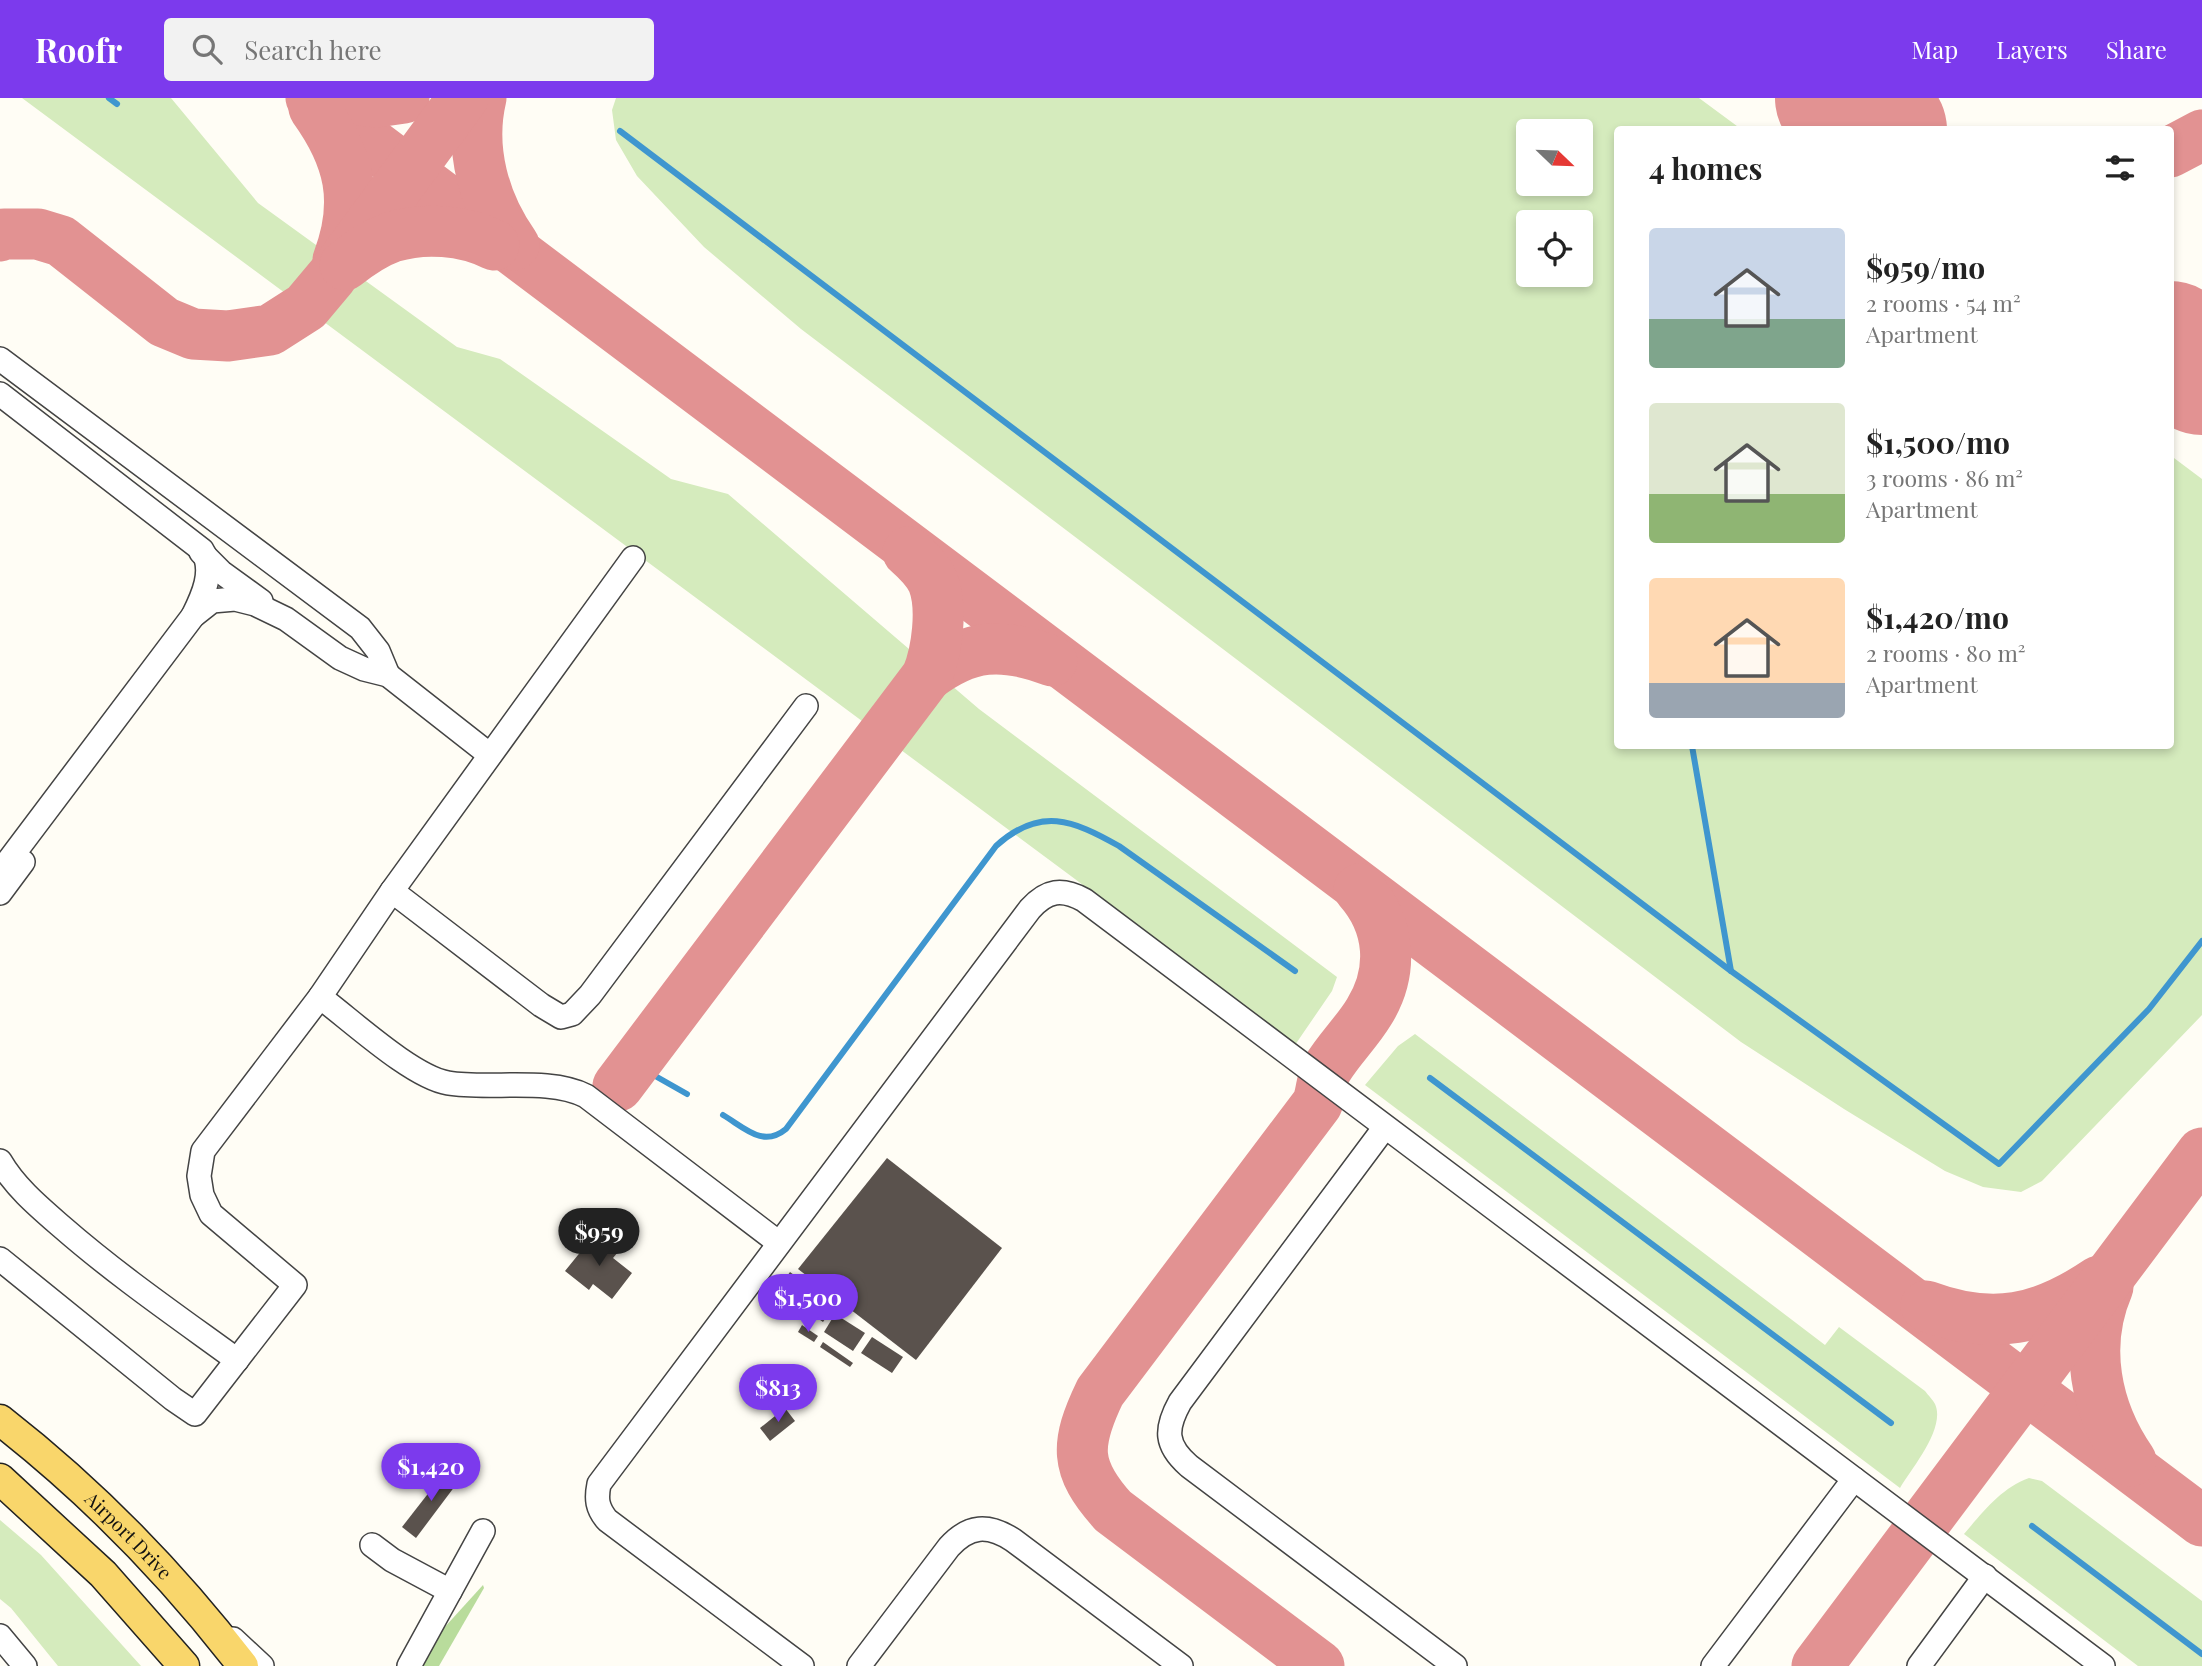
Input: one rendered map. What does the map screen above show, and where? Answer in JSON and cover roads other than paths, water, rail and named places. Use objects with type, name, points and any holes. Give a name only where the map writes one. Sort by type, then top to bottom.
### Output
[{"type":"main road","name":"Airport Drive","points":[[0,1420],[93,1501],[184,1594],[243,1666]]},
{"type":"main road","points":[[0,1479],[103,1574],[184,1666]]},
{"type":"lane","points":[[0,359],[360,628],[378,651],[388,675]]},
{"type":"lane","points":[[0,394],[189,542],[221,572],[340,658],[364,669],[388,675],[490,755]]},
{"type":"lane","points":[[0,1259],[195,1414],[295,1285],[211,1214],[202,1195],[199,1176],[203,1151],[320,997],[392,891],[633,558]]},
{"type":"lane","points":[[0,872],[192,618],[204,594],[208,559]]},
{"type":"lane","points":[[192,618],[212,601],[234,599],[255,604],[286,619]]},
{"type":"lane","points":[[392,891],[541,1005],[561,1017],[572,1014],[599,984],[806,706]]},
{"type":"lane","points":[[0,894],[27,856],[65,785]]},
{"type":"lane","points":[[802,1666],[607,1520],[600,1512],[597,1495],[599,1484],[1030,908],[1040,898],[1060,891],[1072,893],[1084,900],[2103,1666]]},
{"type":"lane","points":[[320,997],[410,1066],[434,1080],[458,1084],[557,1087],[586,1096],[779,1242]]},
{"type":"lane","points":[[1385,1127],[1180,1402],[1171,1419],[1170,1437],[1175,1453],[1189,1466],[1455,1666]]},
{"type":"lane","points":[[0,1161],[7,1174],[36,1205],[92,1253],[237,1360]]},
{"type":"lane","points":[[1713,1666],[1854,1479]]},
{"type":"lane","points":[[859,1666],[949,1547],[963,1534],[978,1529],[996,1531],[1013,1539],[1181,1666]]},
{"type":"lane","points":[[409,1666],[483,1531]]},
{"type":"lane","points":[[372,1545],[392,1560],[450,1591]]},
{"type":"lane","points":[[1919,1666],[1985,1576]]},
{"type":"lane","points":[[184,1594],[262,1666]]},
{"type":"lane","points":[[0,1636],[25,1666]]},
{"type":"waterway","points":[[109,98],[117,104]]},
{"type":"waterway","points":[[620,131],[1731,971],[1999,1164],[2149,1009],[2202,941]]},
{"type":"waterway","points":[[1693,749],[1731,971]]},
{"type":"waterway","points":[[723,1115],[762,1136],[770,1137],[786,1129],[996,846],[1027,825],[1057,821],[1071,824],[1087,829],[1119,846],[1295,971]]},
{"type":"waterway","points":[[657,1077],[687,1094]]},
{"type":"waterway","points":[[1430,1078],[1891,1423]]},
{"type":"waterway","points":[[2032,1526],[2202,1654]]}]
